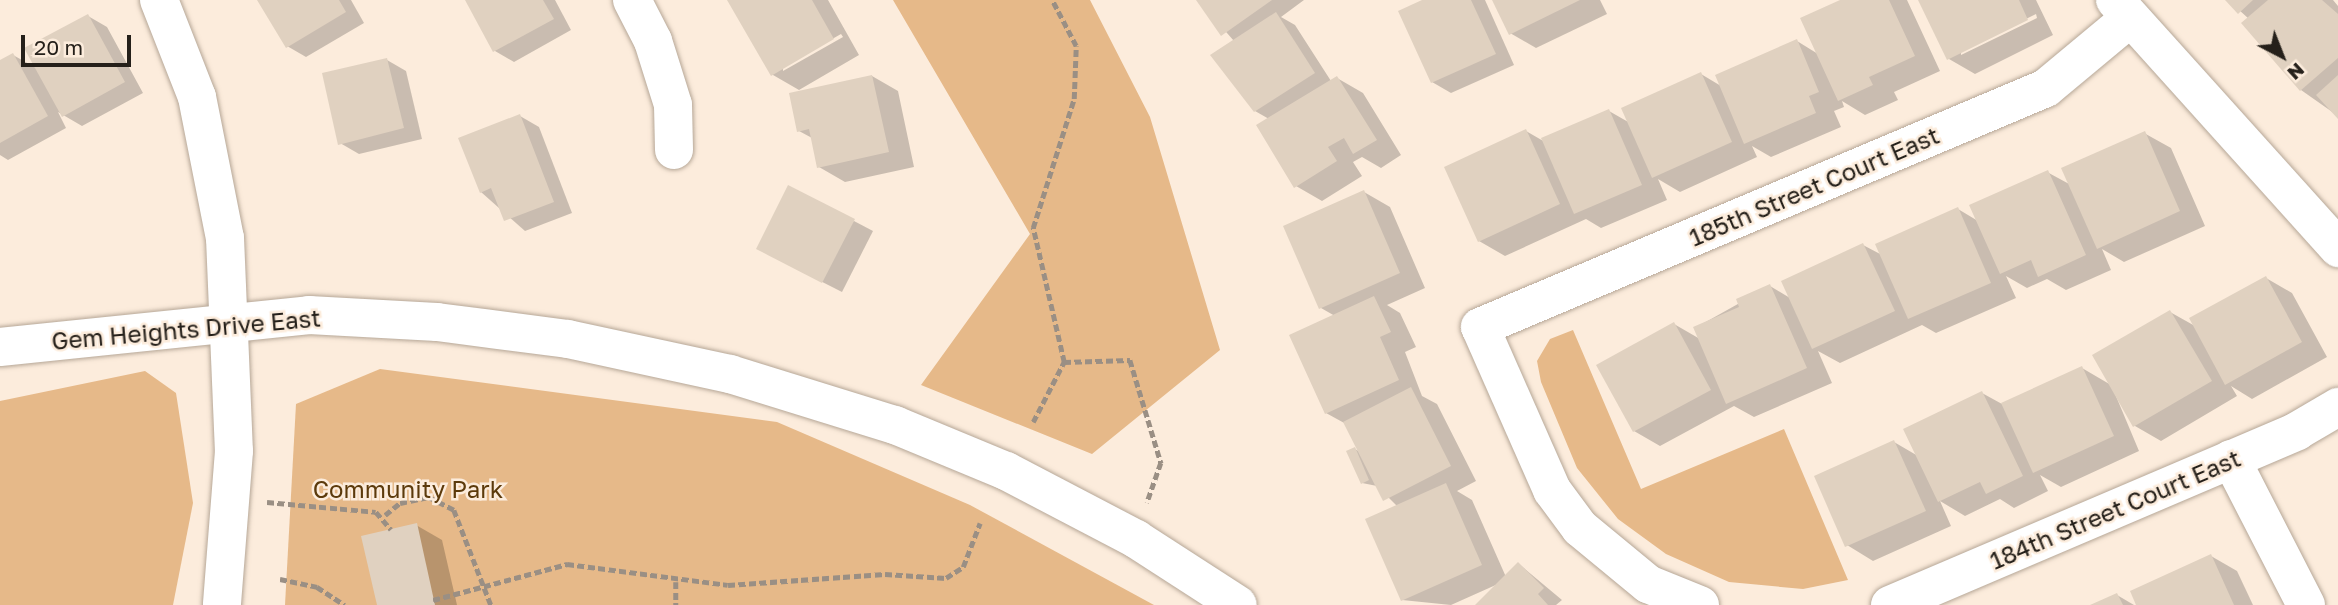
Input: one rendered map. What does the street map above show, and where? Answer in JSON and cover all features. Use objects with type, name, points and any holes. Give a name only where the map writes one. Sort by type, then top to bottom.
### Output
[{"type":"street","points":[[159,0],[197,97],[225,238],[231,320],[230,498],[222,605]]},
{"type":"street","points":[[632,0],[673,105],[674,150]]},
{"type":"street","points":[[2122,9],[2338,248]]},
{"type":"street","name":"185th Street Court East","points":[[1700,605],[1648,584],[1580,528],[1552,490],[1480,327],[2046,88],[2122,9]]},
{"type":"street","name":"Gem Heights Drive East","points":[[0,347],[231,320],[309,315],[438,322],[568,339],[730,374],[895,425],[1006,471],[1136,539],[1238,605]]},
{"type":"street","name":"184th Street Court East","points":[[1890,605],[2231,459],[2338,407]]},
{"type":"street","points":[[2231,459],[2306,605]]},
{"type":"path","points":[[1033,422],[1064,362],[1033,228],[1074,99],[1076,46],[1052,0]]},
{"type":"path","points":[[1064,362],[1130,360],[1161,463],[1136,539]]},
{"type":"path","points":[[230,498],[385,515],[412,499],[444,503],[464,524],[491,605]]},
{"type":"path","points":[[385,515],[391,529]]},
{"type":"path","points":[[433,600],[484,584],[567,564],[676,582],[946,578],[963,567],[980,523]]},
{"type":"path","points":[[280,579],[328,592],[345,605]]},
{"type":"path","points":[[676,582],[676,605]]},
{"type":"green space","points":[[893,0],[1090,0],[1150,117],[1220,350],[1092,454],[921,385],[1030,234]]},
{"type":"green space","points":[[1573,330],[1641,489],[1784,429],[1848,580],[1803,589],[1729,582],[1666,554],[1618,519],[1577,468],[1541,382],[1537,361],[1550,339]]},
{"type":"green space","name":"Community Park","points":[[380,369],[777,422],[970,505],[1154,605],[285,605],[296,404]]},
{"type":"green space","points":[[145,371],[176,393],[193,503],[173,605],[0,605],[0,401]]},
{"type":"building","points":[[257,0],[339,0],[346,12],[286,48]]},
{"type":"building","points":[[465,0],[543,0],[554,19],[493,52]]},
{"type":"building","points":[[727,0],[812,0],[834,39],[771,76]]},
{"type":"building","points":[[1196,0],[1272,0],[1221,36]]},
{"type":"building","points":[[1422,0],[1471,0],[1496,54],[1431,83],[1398,11]]},
{"type":"building","points":[[1492,0],[1580,0],[1509,35]]},
{"type":"building","points":[[1840,0],[1889,0],[1915,56],[1869,77],[1873,85],[1838,101],[1800,18]]},
{"type":"building","points":[[1918,0],[2019,0],[2028,20],[1947,60]]},
{"type":"building","points":[[2225,0],[2253,0],[2238,14]]},
{"type":"building","points":[[2268,0],[2322,0],[2338,14],[2338,58],[2300,91],[2241,23]]},
{"type":"building","points":[[1276,12],[1315,73],[1254,112],[1210,55]]},
{"type":"building","points":[[88,14],[125,82],[62,117],[24,48]]},
{"type":"building","points":[[1797,39],[1819,92],[1809,96],[1816,113],[1744,144],[1715,75]]},
{"type":"building","points":[[13,53],[48,116],[0,143],[0,60]]},
{"type":"building","points":[[387,58],[404,128],[338,145],[322,73]]},
{"type":"building","points":[[1701,72],[1732,142],[1652,178],[1621,108]]},
{"type":"building","points":[[872,75],[889,152],[817,168],[809,129],[797,132],[789,93]]},
{"type":"building","points":[[2338,75],[2338,119],[2316,95]]},
{"type":"building","points":[[1337,76],[1377,140],[1353,154],[1344,138],[1328,147],[1337,161],[1294,188],[1256,125]]},
{"type":"building","points":[[1609,109],[1642,185],[1574,214],[1541,138]]},
{"type":"building","points":[[520,114],[554,202],[504,221],[491,188],[480,193],[458,138]]},
{"type":"building","points":[[1526,129],[1560,204],[1478,242],[1444,167]]},
{"type":"building","points":[[2145,131],[2180,211],[2097,249],[2061,168]]},
{"type":"building","points":[[2048,170],[2086,255],[2038,277],[2031,260],[2000,274],[1969,205]]},
{"type":"building","points":[[788,185],[855,219],[822,283],[756,249]]},
{"type":"building","points":[[1364,190],[1400,273],[1319,309],[1283,226]]},
{"type":"building","points":[[1958,207],[1991,283],[1908,319],[1875,244]]},
{"type":"building","points":[[1863,243],[1895,311],[1812,349],[1781,281]]},
{"type":"building","points":[[2266,276],[2302,342],[2225,385],[2189,318]]},
{"type":"building","points":[[1770,284],[1807,368],[1726,404],[1693,327],[1739,307],[1736,299]]},
{"type":"building","points":[[1374,296],[1391,332],[1380,337],[1399,380],[1325,414],[1289,335]]},
{"type":"building","points":[[2170,310],[2212,381],[2133,427],[2092,355]]},
{"type":"building","points":[[1674,322],[1711,390],[1633,432],[1596,365]]},
{"type":"building","points":[[2082,366],[2114,436],[2033,473],[2001,403]]},
{"type":"building","points":[[1411,387],[1451,466],[1383,501],[1343,422]]},
{"type":"building","points":[[1982,391],[2023,476],[1986,494],[1980,482],[1938,502],[1903,429]]},
{"type":"building","points":[[1894,440],[1926,511],[1845,547],[1814,476]]},
{"type":"building","points":[[1355,447],[1369,480],[1361,484],[1346,451]]},
{"type":"building","points":[[1446,483],[1482,565],[1401,601],[1365,519]]},
{"type":"building","points":[[417,523],[435,605],[377,605],[361,536]]},
{"type":"building","points":[[2211,554],[2234,605],[2136,605],[2130,591]]},
{"type":"building","points":[[1518,562],[1544,588],[1538,594],[1548,605],[1475,605]]},
{"type":"building","points":[[2117,593],[2123,605],[2090,605]]}]
